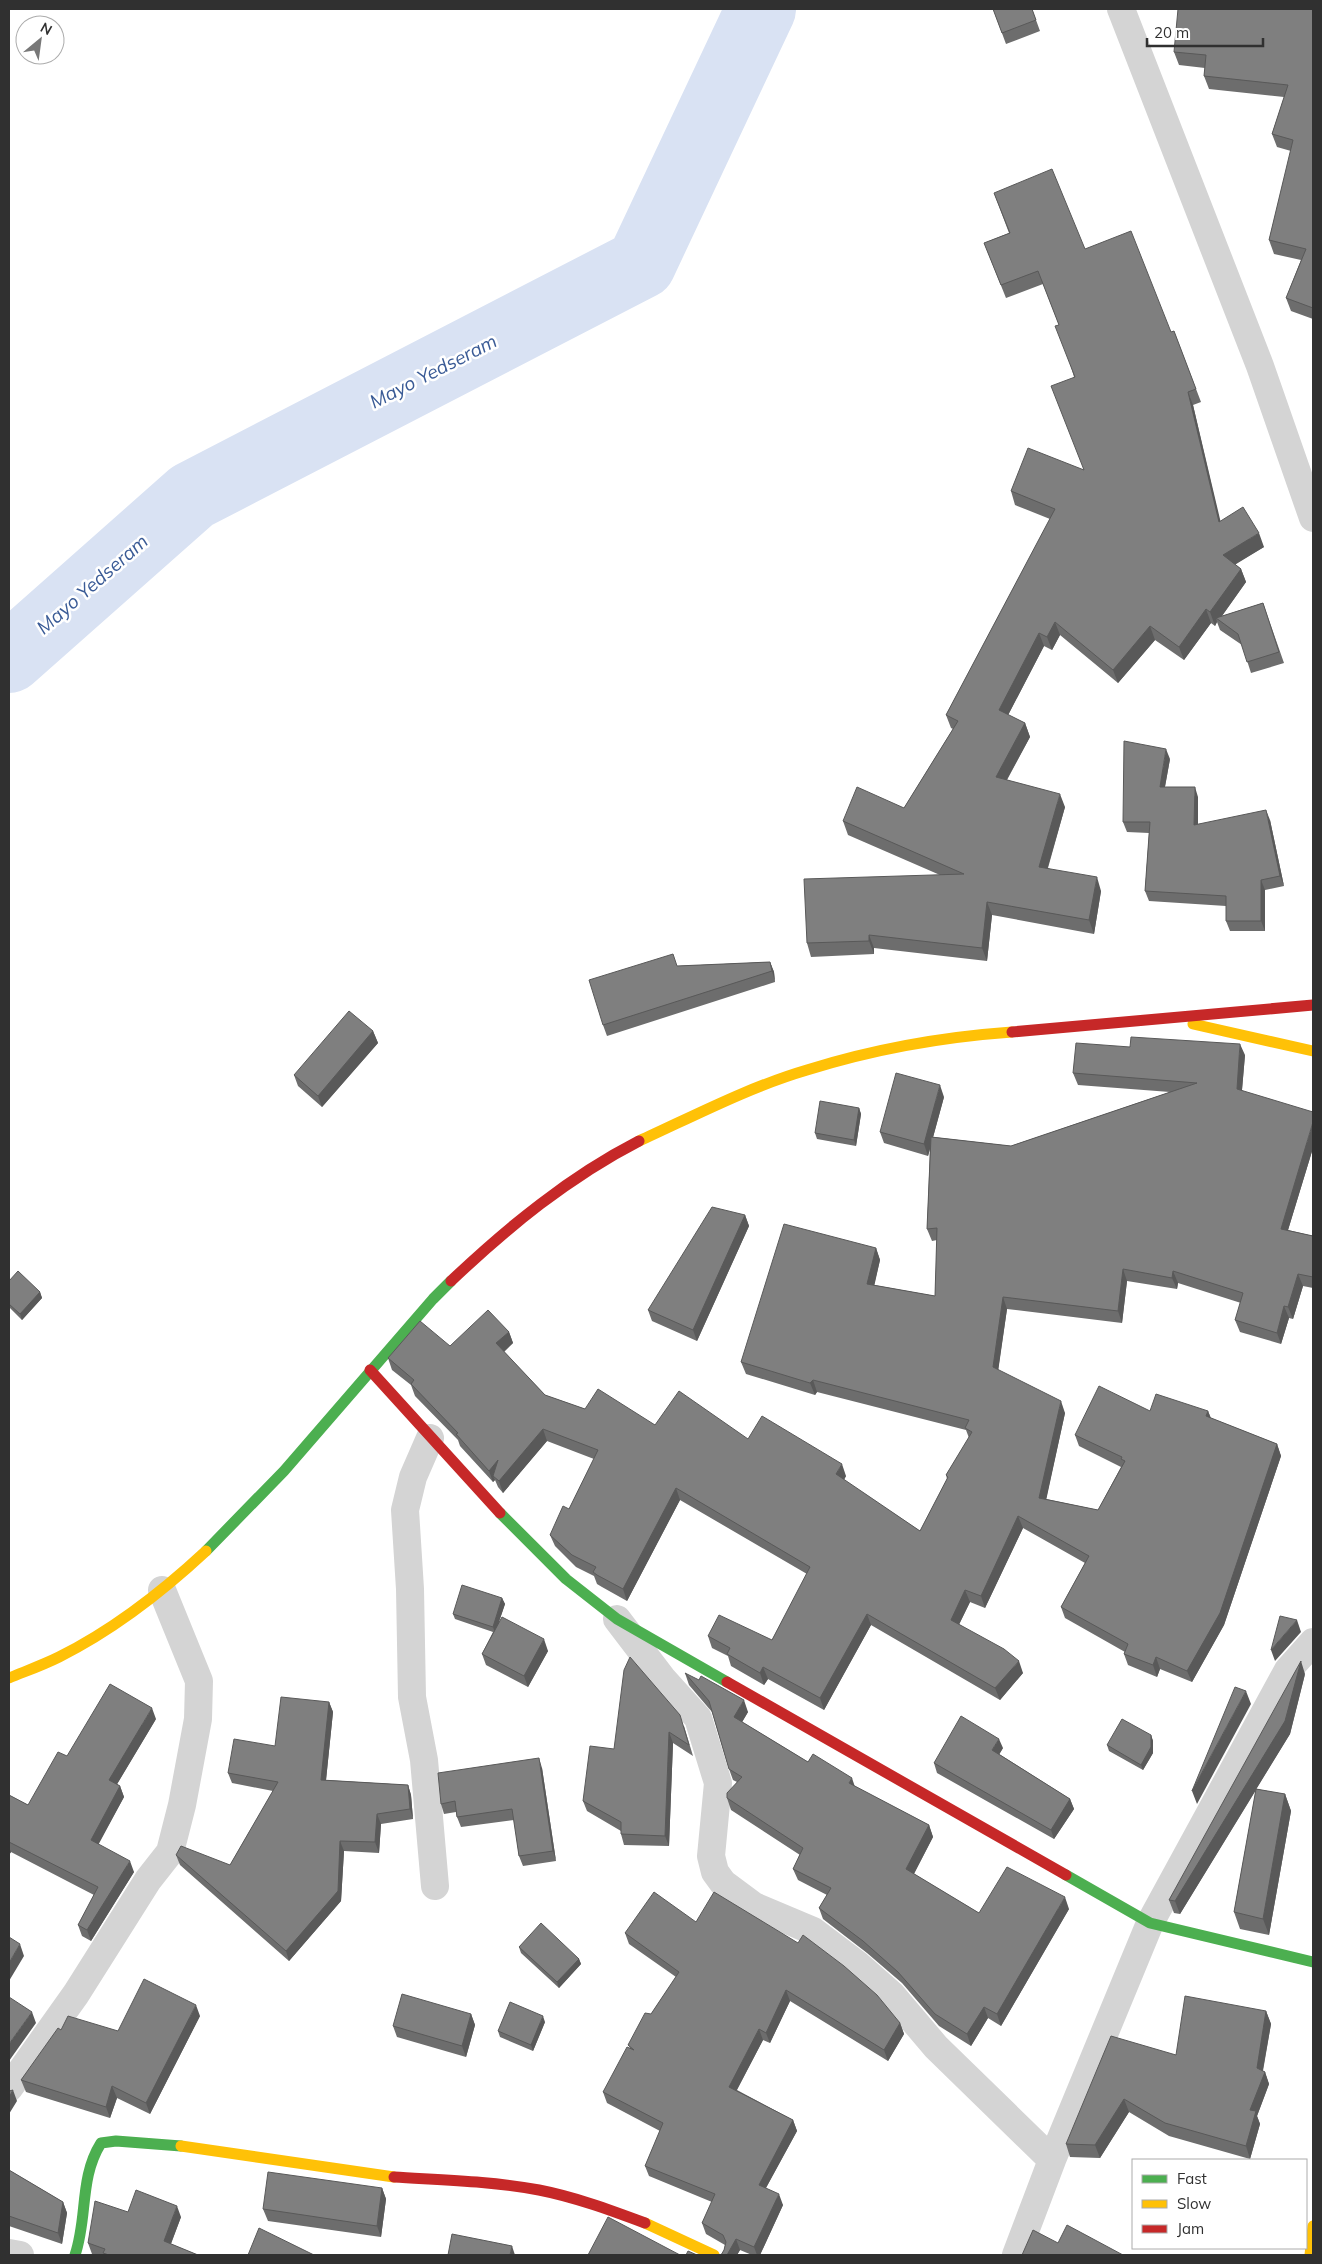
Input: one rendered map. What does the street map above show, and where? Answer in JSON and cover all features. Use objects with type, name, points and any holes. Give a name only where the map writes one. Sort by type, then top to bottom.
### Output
[{"type":"street","points":[[1121,9],[1260,366],[1313,518]]},
{"type":"street","points":[[9,1678],[59,1657],[116,1624],[162,1590],[235,1523],[284,1471],[433,1299],[490,1244],[551,1195],[637,1142],[731,1099],[806,1070],[893,1047],[957,1036],[1172,1020],[1313,1004]]},
{"type":"street","points":[[1172,1020],[1313,1051]]},
{"type":"street","points":[[370,1370],[516,1531],[566,1578],[617,1619],[1150,1923],[1313,1962]]},
{"type":"street","points":[[430,1438],[413,1477],[405,1510],[410,1589],[412,1697],[424,1760],[435,1886]]},
{"type":"street","points":[[9,2088],[76,1994],[148,1880],[170,1852],[182,1804],[198,1719],[199,1681],[162,1590]]},
{"type":"street","points":[[617,1619],[662,1678],[698,1718],[718,1783],[711,1856],[715,1872],[723,1883],[754,1906],[813,1931],[858,1965],[892,1995],[936,2047],[1052,2160]]},
{"type":"street","points":[[1016,2255],[1052,2160],[1150,1923],[1288,1670],[1313,1642]]},
{"type":"street","points":[[76,2255],[81,2231],[86,2171],[92,2155],[101,2143],[116,2141],[158,2143],[386,2177],[475,2182],[539,2190],[608,2209],[654,2227],[714,2255]]},
{"type":"street","points":[[1310,2255],[1313,2226]]},
{"type":"street","points":[[9,2253],[20,2255]]},
{"type":"building","points":[[993,9],[1032,9],[1036,20],[1002,33]]},
{"type":"building","points":[[1178,9],[1313,9],[1313,308],[1286,298],[1306,249],[1269,240],[1293,140],[1272,134],[1288,85],[1204,76],[1206,55],[1174,52]]},
{"type":"building","points":[[1052,169],[1085,249],[1131,231],[1171,332],[1174,331],[1196,389],[1188,392],[1219,522],[1243,507],[1259,533],[1223,555],[1241,569],[1210,612],[1206,609],[1179,647],[1150,626],[1113,670],[1055,622],[1047,637],[1039,633],[999,710],[1025,723],[996,777],[1060,794],[1039,867],[1097,877],[1089,920],[987,902],[982,948],[869,935],[869,941],[807,943],[804,879],[964,874],[843,821],[857,787],[904,808],[958,721],[946,715],[1055,509],[1011,491],[1028,448],[1084,470],[1051,386],[1075,377],[1055,326],[1059,325],[1038,271],[1001,285],[984,243],[1010,233],[994,193]]},
{"type":"building","points":[[1263,603],[1279,652],[1247,662],[1238,634],[1216,618]]},
{"type":"building","points":[[1124,741],[1166,749],[1160,787],[1195,787],[1194,825],[1266,810],[1280,876],[1261,880],[1261,921],[1226,921],[1226,896],[1145,891],[1150,822],[1123,822]]},
{"type":"building","points":[[673,954],[677,966],[770,962],[772,971],[603,1025],[589,980]]},
{"type":"building","points":[[349,1011],[373,1031],[318,1096],[294,1075]]},
{"type":"building","points":[[1131,1037],[1240,1044],[1237,1089],[1313,1112],[1313,1122],[1281,1229],[1313,1236],[1313,1277],[1298,1274],[1288,1307],[1284,1306],[1277,1333],[1235,1320],[1243,1293],[1173,1271],[1172,1278],[1123,1269],[1118,1311],[1003,1297],[993,1367],[1061,1401],[1039,1498],[1098,1510],[1125,1461],[1121,1459],[1122,1457],[1075,1435],[1099,1386],[1150,1411],[1156,1394],[1208,1411],[1206,1416],[1277,1444],[1220,1613],[1187,1671],[1156,1657],[1153,1665],[1124,1654],[1128,1644],[1061,1607],[1089,1556],[1018,1516],[981,1596],[965,1590],[951,1620],[1004,1649],[1019,1661],[995,1688],[867,1614],[820,1698],[763,1667],[760,1673],[727,1654],[730,1648],[708,1636],[719,1615],[772,1640],[810,1567],[676,1488],[623,1589],[597,1575],[593,1572],[596,1567],[572,1555],[550,1535],[563,1506],[569,1509],[598,1450],[543,1429],[499,1481],[493,1476],[498,1460],[489,1471],[456,1434],[458,1433],[411,1384],[414,1380],[388,1358],[420,1321],[450,1346],[488,1310],[509,1332],[496,1343],[545,1395],[585,1409],[598,1389],[655,1425],[679,1391],[748,1439],[762,1416],[842,1464],[836,1474],[920,1531],[948,1477],[946,1475],[972,1432],[965,1428],[969,1420],[813,1380],[810,1383],[741,1362],[784,1224],[876,1248],[867,1284],[935,1296],[937,1228],[927,1229],[931,1137],[1011,1146],[1197,1083],[1073,1073],[1076,1043],[1130,1047]]},
{"type":"building","points":[[896,1073],[940,1085],[924,1144],[880,1132]]},
{"type":"building","points":[[820,1101],[859,1108],[854,1140],[815,1133]]},
{"type":"building","points":[[712,1207],[745,1215],[693,1330],[648,1310]]},
{"type":"building","points":[[18,1271],[40,1292],[20,1314],[9,1304],[9,1281]]},
{"type":"building","points":[[462,1585],[502,1598],[493,1627],[453,1614]]},
{"type":"building","points":[[1280,1616],[1297,1620],[1271,1650]]},
{"type":"building","points":[[502,1617],[544,1639],[524,1676],[482,1654]]},
{"type":"building","points":[[630,1657],[680,1715],[689,1745],[669,1732],[665,1836],[621,1834],[621,1822],[583,1801],[590,1746],[614,1749],[624,1670]]},
{"type":"building","points":[[1301,1661],[1285,1721],[1175,1901],[1169,1900]]},
{"type":"building","points":[[685,1673],[699,1680],[701,1676],[744,1700],[734,1717],[808,1762],[813,1754],[852,1778],[849,1783],[929,1825],[906,1869],[979,1913],[1007,1867],[1065,1897],[997,2014],[984,2007],[967,2034],[935,2014],[898,1972],[863,1941],[819,1908],[831,1888],[793,1869],[803,1848],[727,1798],[727,1793],[742,1777],[729,1769],[709,1701]]},
{"type":"building","points":[[110,1684],[152,1708],[109,1780],[120,1786],[91,1840],[130,1861],[87,1930],[78,1925],[98,1887],[9,1842],[9,1795],[28,1805],[58,1752],[67,1756]]},
{"type":"building","points":[[1235,1687],[1246,1691],[1192,1791],[1199,1774]]},
{"type":"building","points":[[281,1697],[329,1702],[321,1780],[408,1785],[410,1809],[377,1814],[375,1842],[340,1841],[338,1891],[286,1951],[176,1855],[181,1846],[230,1865],[278,1782],[228,1773],[234,1739],[275,1746]]},
{"type":"building","points":[[961,1716],[999,1739],[992,1750],[1070,1799],[1051,1830],[934,1763]]},
{"type":"building","points":[[1122,1719],[1151,1735],[1151,1747],[1141,1765],[1107,1745]]},
{"type":"building","points":[[539,1758],[553,1851],[519,1856],[512,1809],[457,1817],[455,1801],[441,1804],[438,1773]]},
{"type":"building","points":[[1256,1789],[1285,1794],[1263,1919],[1234,1912]]},
{"type":"building","points":[[654,1892],[696,1922],[714,1892],[798,1943],[803,1935],[844,1966],[877,1995],[900,2023],[884,2050],[786,1990],[766,2033],[759,2029],[729,2087],[793,2120],[759,2185],[779,2194],[754,2247],[736,2239],[727,2255],[721,2255],[726,2242],[723,2235],[702,2223],[715,2194],[645,2166],[663,2123],[603,2092],[627,2047],[634,2050],[628,2045],[645,2013],[651,2014],[679,1972],[625,1933]]},
{"type":"building","points":[[541,1923],[579,1959],[557,1982],[519,1947]]},
{"type":"building","points":[[9,1937],[20,1944],[9,1963]]},
{"type":"building","points":[[144,1979],[196,2005],[146,2103],[112,2086],[106,2107],[21,2080],[58,2028],[61,2030],[68,2016],[118,2031]]},
{"type":"building","points":[[402,1994],[471,2014],[462,2046],[393,2026]]},
{"type":"building","points":[[1185,1996],[1266,2011],[1257,2068],[1265,2072],[1250,2110],[1256,2111],[1246,2146],[1165,2123],[1124,2099],[1095,2145],[1066,2144],[1111,2036],[1176,2055]]},
{"type":"building","points":[[9,1997],[32,2012],[9,2044]]},
{"type":"building","points":[[510,2002],[543,2016],[531,2045],[498,2031]]},
{"type":"building","points":[[9,2170],[63,2202],[58,2233],[9,2216]]},
{"type":"building","points":[[268,2172],[382,2188],[377,2226],[263,2209]]},
{"type":"building","points":[[136,2190],[177,2206],[164,2241],[198,2255],[109,2255],[103,2253],[105,2249],[88,2243],[95,2201],[128,2212]]},
{"type":"building","points":[[608,2217],[680,2255],[588,2255]]},
{"type":"building","points":[[1067,2225],[1123,2255],[1022,2255],[1033,2230],[1058,2243]]},
{"type":"building","points":[[259,2228],[314,2255],[248,2255]]},
{"type":"building","points":[[452,2234],[512,2246],[510,2255],[448,2255]]},
{"type":"building","points":[[688,2251],[697,2255],[686,2255]]},
{"type":"waterway","name":"Mayo Yedseram","points":[[9,658],[192,496],[641,264],[761,9]]},
{"type":"traffic: fast","points":[[206,1551],[284,1471],[433,1299],[451,1281]]},
{"type":"traffic: fast","points":[[500,1513],[566,1579],[617,1619],[727,1682]]},
{"type":"traffic: fast","points":[[1066,1875],[1150,1923],[1313,1962]]},
{"type":"traffic: fast","points":[[75,2255],[79,2241],[89,2170],[101,2143],[116,2141],[181,2146]]},
{"type":"traffic: slow","points":[[1193,1024],[1313,1051]]},
{"type":"traffic: slow","points":[[639,1141],[722,1102],[764,1085],[832,1063],[908,1045],[1012,1032]]},
{"type":"traffic: slow","points":[[9,1678],[59,1657],[99,1635],[172,1581],[206,1551]]},
{"type":"traffic: slow","points":[[181,2146],[394,2177]]},
{"type":"traffic: slow","points":[[645,2223],[714,2255]]},
{"type":"traffic: slow","points":[[1310,2255],[1313,2226]]},
{"type":"traffic: jam","points":[[1012,1032],[1313,1005]]},
{"type":"traffic: jam","points":[[451,1281],[540,1204],[588,1170],[639,1141]]},
{"type":"traffic: jam","points":[[370,1370],[500,1513]]},
{"type":"traffic: jam","points":[[727,1682],[1066,1875]]},
{"type":"traffic: jam","points":[[394,2177],[485,2183],[539,2190],[579,2200],[645,2223]]}]
